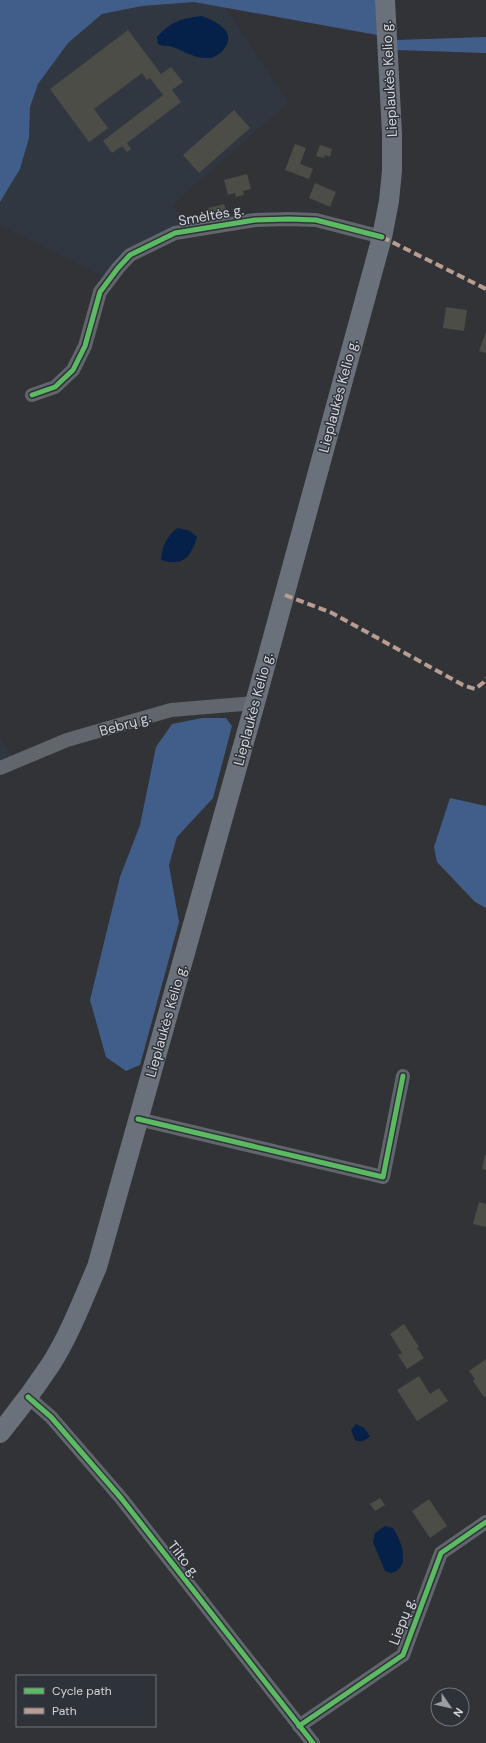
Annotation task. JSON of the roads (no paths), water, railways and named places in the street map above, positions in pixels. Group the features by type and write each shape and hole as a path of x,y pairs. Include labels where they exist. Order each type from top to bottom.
{"main road":[{"name":"Lieplaukės Kelio g.","path":"0,1433 28,1397 51,1363 68,1332 97,1267 255,703 382,237 389,202 392,170 392,127 385,0"}],"street":[{"name":"Smėltės g.","path":"32,395 55,388 73,370 85,346 100,292 118,268 130,255 175,233 255,220 289,219 316,220 382,237"},
{"name":"Bebrų g.","path":"0,768 67,740 171,710 255,703"},
{"path":"138,1119 383,1177 403,1076"},
{"name":"Tilto g.","path":"28,1397 51,1417 121,1498 313,1743"},
{"name":"Liepų g.","path":"299,1726 403,1654 441,1553 486,1522"}]}
